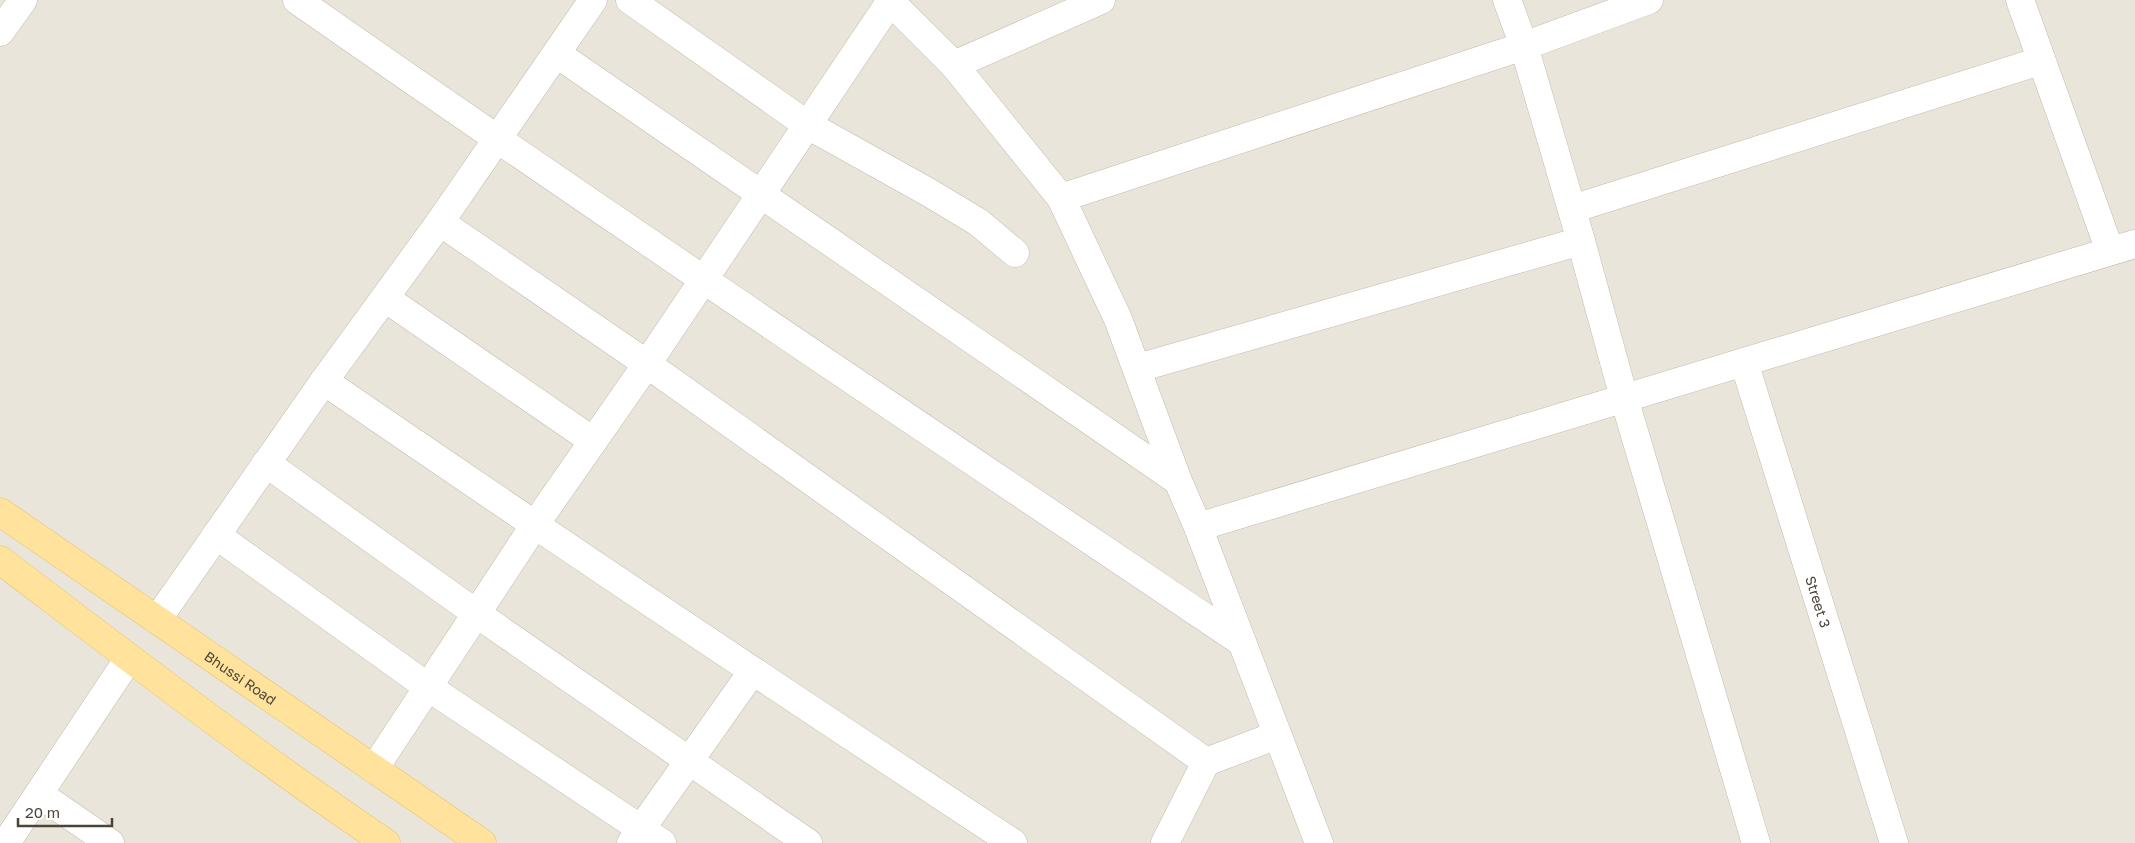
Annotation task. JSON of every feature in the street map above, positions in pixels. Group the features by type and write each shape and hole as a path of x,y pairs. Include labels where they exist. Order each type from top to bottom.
{"main road":[{"name":"Bhussi Road","path":"0,512 482,843"},
{"path":"0,560 129,658 386,843"}],"street":[{"path":"0,32 22,0"},
{"path":"298,0 497,140 702,280 1240,641"},
{"path":"157,620 324,381 440,222 593,0"},
{"path":"630,0 806,124 978,222 1015,253"},
{"path":"954,65 1101,0"},
{"path":"1507,0 1524,46 1572,209 1624,398 1756,843"},
{"path":"1061,198 1524,46 1649,0"},
{"path":"1198,527 2122,248 2040,61 2020,0"},
{"path":"374,769 534,526 647,364 889,1 954,65 1061,198 1118,319 1138,368 1178,481 1198,527 1240,641 1319,843"},
{"path":"557,54 1178,481"},
{"path":"1572,209 2040,61"},
{"path":"440,222 647,364 1206,762"},
{"path":"1138,368 1581,241"},
{"path":"385,298 593,441"},
{"name":"Street 3","path":"1744,362 1894,843"},
{"path":"324,381 534,526 1013,843"},
{"path":"266,463 476,614 808,843"},
{"path":"216,535 428,687 645,838 690,761 752,672"},
{"path":"6,843 129,658"},
{"path":"1165,843 1206,762 1277,735"},
{"path":"39,794 110,843"}],"shaded area":[{"path":"0,0 2135,0 2135,843 0,843"}]}
